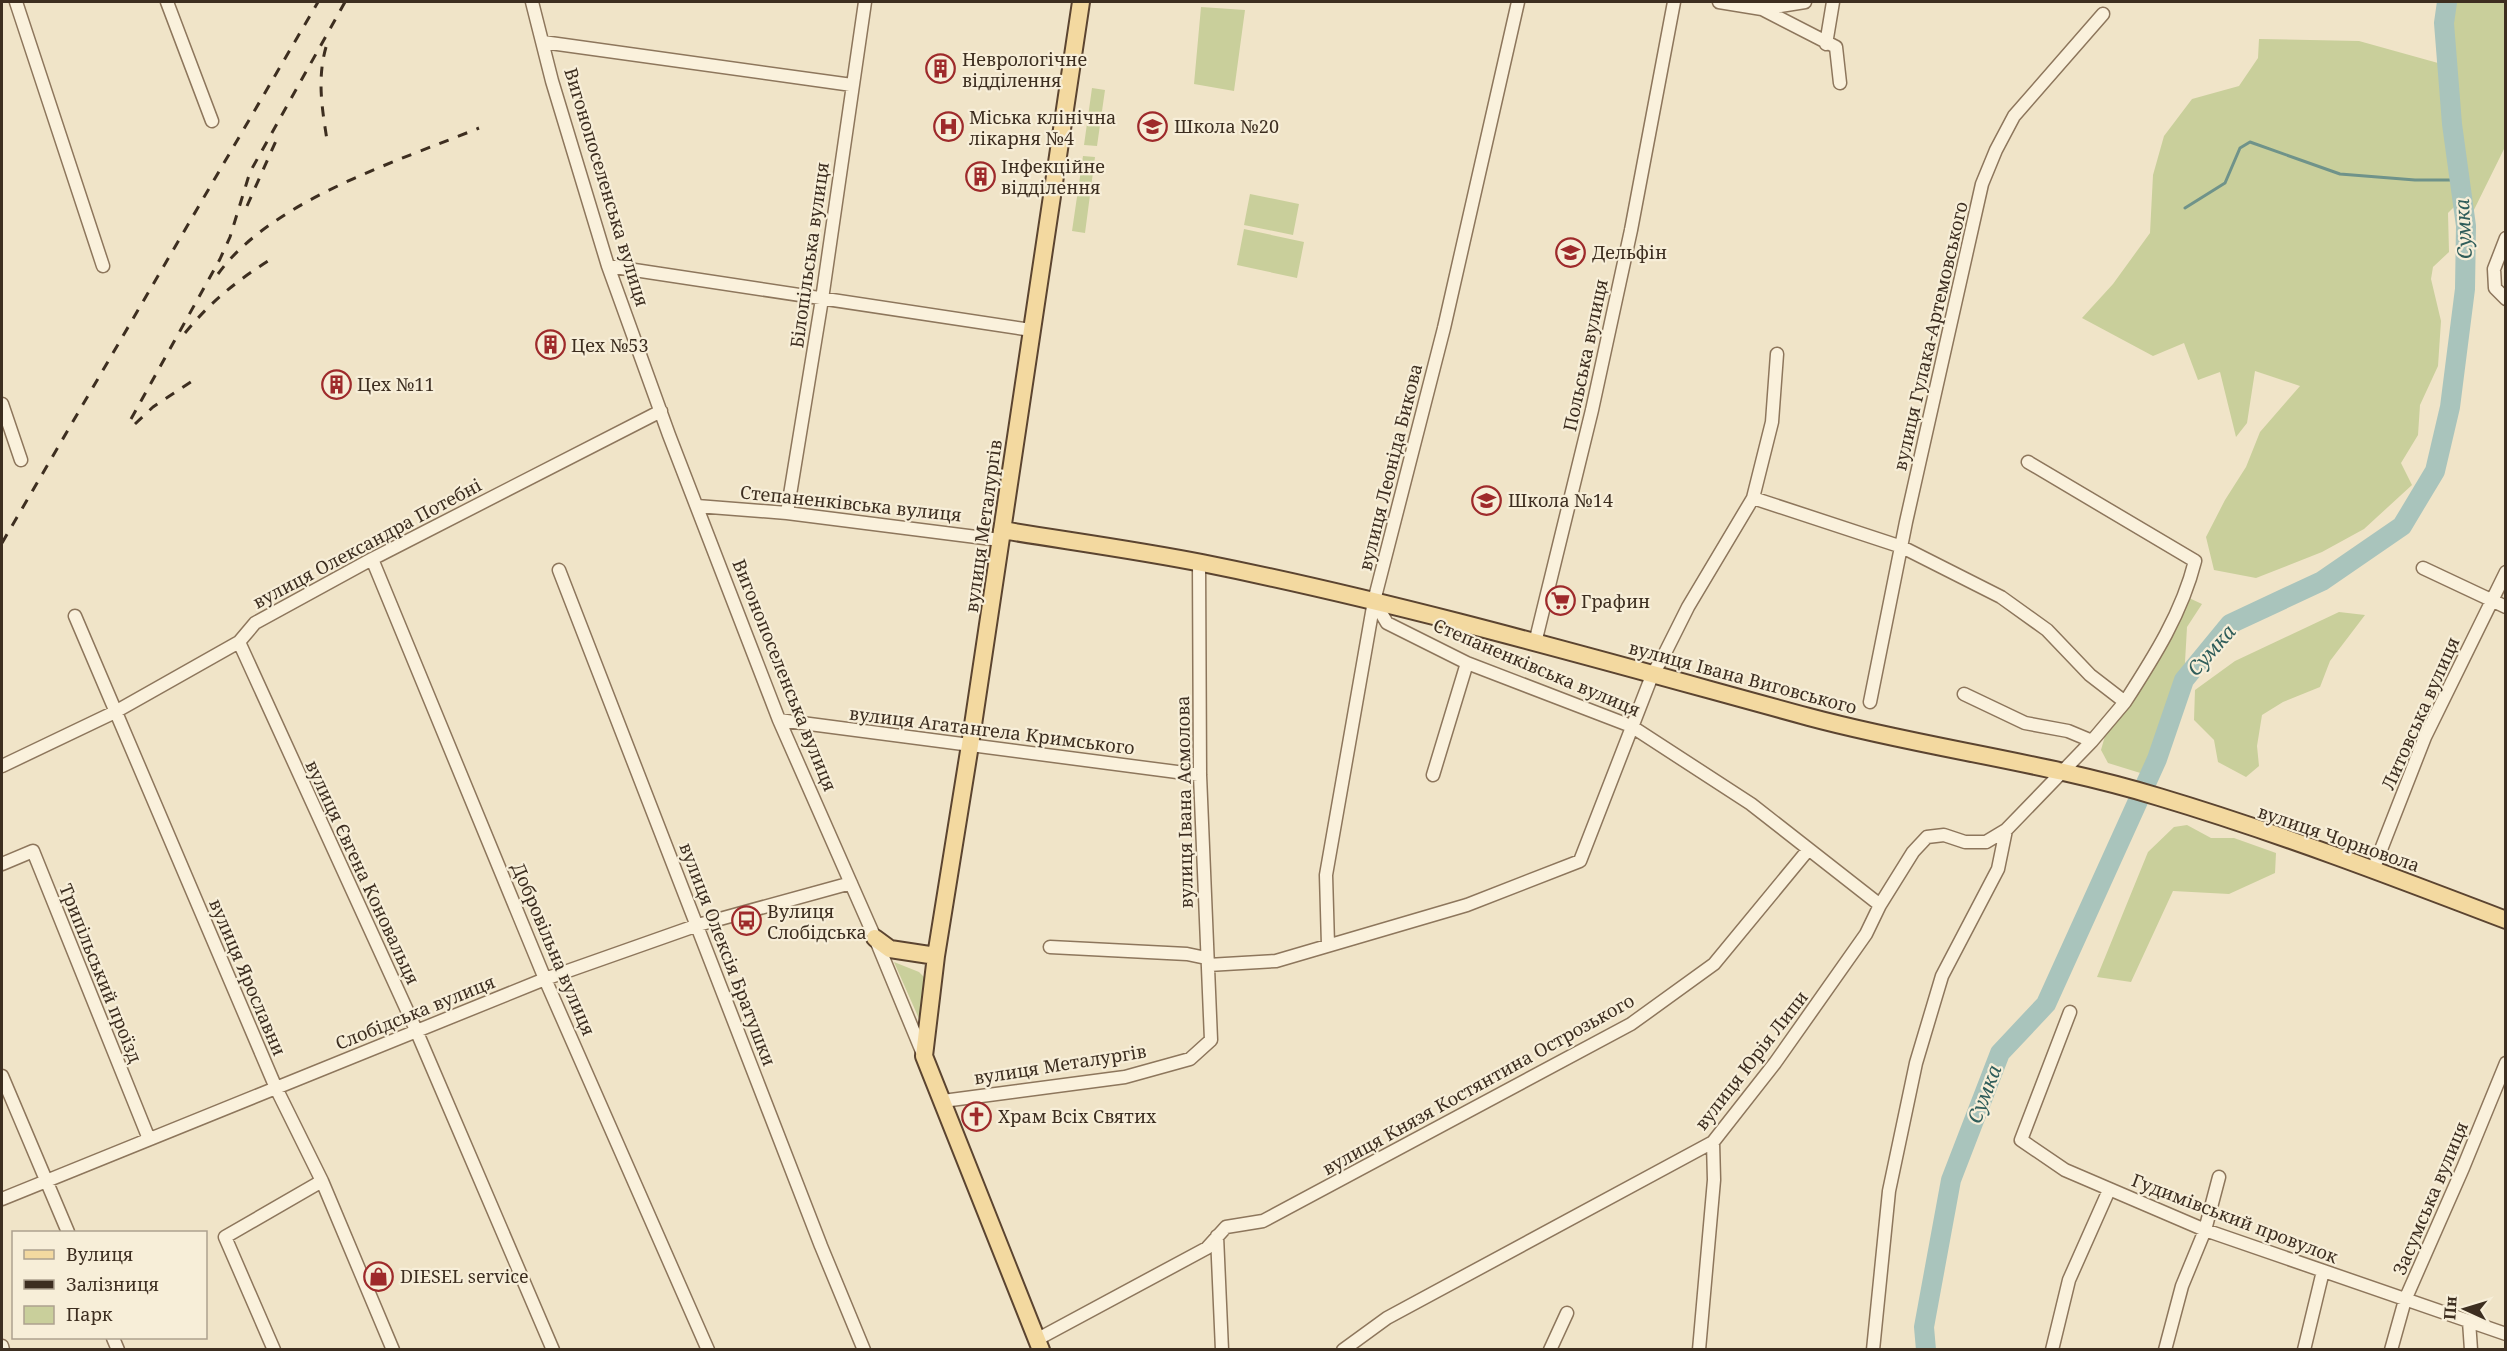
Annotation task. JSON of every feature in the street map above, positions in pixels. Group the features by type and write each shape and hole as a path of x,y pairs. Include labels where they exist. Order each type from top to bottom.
{"main road":[{"name":"вулиця Металургів","path":"924,1056 936,956 970,745 1081,2"},
{"name":"Степаненківська вулиця","path":"1001,535 1198,562 1374,601"},
{"name":"вулиця Івана Виговського","path":"1374,601 1653,673 1813,718 1921,744 2103,782"},
{"name":"вулиця Чорновола","path":"2103,782 2158,796 2373,870 2505,920"},
{"path":"875,938 890,949 936,956"},
{"name":"Вигонопоселенська вулиця","path":"924,1056 1039,1345"}],"street":[{"path":"16,2 103,266"},
{"path":"167,2 212,121"},
{"name":"Вигонопоселенська вулиця","path":"532,2 552,81 608,266 661,411 779,720 924,1056"},
{"name":"Білопільська вулиця","path":"787,513 822,299 865,2"},
{"name":"вулиця Леоніда Бикова","path":"1328,945 1326,875 1374,601 1444,328 1518,2"},
{"name":"Польська вулиця","path":"1535,643 1592,410 1631,230 1674,2"},
{"path":"1719,2 1762,9 1805,2"},
{"path":"1826,44 1833,2"},
{"path":"1762,9 1826,44 1836,47 1840,83"},
{"name":"вулиця Гулака-Артемовського","path":"1870,702 1982,184 1995,150 2014,116 2103,14"},
{"path":"543,42 852,85"},
{"path":"2505,238 2494,269 2495,288 2505,299"},
{"path":"608,266 1031,330"},
{"path":"1050,947 1187,954 1207,962 1276,961 1467,905 1580,861 1630,726 1653,673 1688,607 1753,498 1772,422 1778,354"},
{"path":"2,404 21,460"},
{"name":"вулиця Олександра Потебні","path":"2,766 115,712 239,642 255,623 372,559 661,411"},
{"path":"1873,1350 1889,1191 1916,1063 1942,976 1998,869 2006,830 2092,741 2125,702 2157,652 2187,591 2195,561 2028,462"},
{"path":"1753,498 1902,547 2001,597 2047,630 2090,675 2125,702"},
{"name":"Степаненківська вулиця","path":"697,506 1001,535"},
{"name":"Добровільна вулиця","path":"372,559 545,979 708,1350"},
{"name":"вулиця Івана Асмолова","path":"1198,562 1200,775 1211,1040"},
{"path":"2423,568 2505,607"},
{"name":"вулиця Олексія Братушки","path":"559,570 821,1246 864,1350"},
{"name":"Литовська вулиця","path":"2373,870 2425,737 2505,572"},
{"name":"Степаненківська вулиця","path":"1374,601 1387,623 1467,663 1630,726 1750,804 1880,905"},
{"name":"вулиця Ярославни","path":"75,616 276,1088 322,1181 393,1350"},
{"name":"вулиця Євгена Коновальця","path":"239,642 416,1030 554,1350"},
{"path":"1433,775 1467,663"},
{"path":"1965,694 2025,723 2068,731 2092,741"},
{"name":"вулиця Агатангела Кримського","path":"779,720 1200,775"},
{"name":"вулиця Юрія Липи","path":"1343,1350 1388,1318 1713,1142 1775,1063 1866,934 1880,905 1913,852 1927,837 1944,835 1965,842 1986,842 2006,830"},
{"name":"вулиця Князя Костянтина Острозького","path":"1039,1345 1207,1248 1226,1227 1263,1221 1630,1024 1714,964 1808,850"},
{"name":"Трипільський проїзд","path":"2,864 33,851 149,1139"},
{"name":"Слобідська вулиця","path":"2,1199 545,979 698,925 851,883"},
{"name":"Гудимівський провулок","path":"2070,1012 2021,1140 2065,1170 2205,1230 2505,1334"},
{"name":"вулиця Металургів","path":"942,1101 1125,1077 1190,1059 1211,1040"},
{"name":"Засумська вулиця","path":"2391,1350 2405,1300 2463,1168 2505,1063"},
{"path":"2,1076 67,1231"},
{"path":"1700,1350 1714,1180 1713,1142"},
{"path":"2165,1350 2182,1286 2205,1230 2219,1177"},
{"path":"274,1350 225,1237 322,1181"},
{"path":"2052,1350 2069,1280 2109,1190"},
{"path":"1217,1236 1222,1350"},
{"path":"2304,1350 2323,1271"},
{"path":"1550,1350 1567,1314"},
{"path":"2469,1321 2471,1350"}],"green space":[{"path":"2447,2 2505,2 2505,147 2466,226 2452,124 2444,23"},
{"path":"1201,7 1245,10 1234,91 1194,84"},
{"path":"2259,39 2359,41 2438,63 2456,205 2448,213 2449,252 2433,267 2431,279 2441,321 2438,366 2420,405 2418,435 2401,463 2412,485 2364,529 2322,552 2256,578 2214,570 2206,537 2225,500 2246,467 2260,432 2300,386 2255,371 2247,423 2236,437 2220,372 2198,380 2184,343 2153,356 2082,318 2113,284 2150,233 2153,175 2164,136 2192,99 2239,86 2258,58"},
{"path":"1092,88 1105,90 1097,146 1084,145"},
{"path":"1083,156 1095,157 1085,233 1072,231"},
{"path":"1250,194 1299,204 1293,235 1244,225"},
{"path":"1244,229 1304,242 1297,278 1237,265"},
{"path":"2189,598 2202,604 2187,627 2184,680 2150,776 2108,763 2101,750 2111,715"},
{"path":"2339,612 2365,615 2330,661 2320,687 2283,702 2262,715 2257,746 2259,766 2246,777 2218,762 2214,740 2194,720 2195,690 2235,661"},
{"path":"2187,825 2211,838 2234,838 2276,853 2275,873 2229,894 2173,891 2131,982 2097,977 2148,852 2174,827"},
{"path":"894,962 919,972 925,978 920,1021"}],"waterway":[{"name":"Сумка","path":"1926,1350 1924,1327 1951,1180 2000,1053 2046,1004 2157,759 2184,680 2230,624 2322,581 2402,526 2435,471 2450,407 2465,289 2466,226 2452,124 2444,23 2447,2"},
{"path":"2185,208 2225,183 2240,148 2250,142 2340,174 2415,180 2460,180"}],"railway":[{"path":"2,543 318,2"},
{"path":"131,419 220,259 230,237 250,172 345,2"},
{"path":"326,47 321,82 327,140"},
{"path":"218,274 241,248 302,204 374,170 479,128"},
{"path":"247,206 279,134"},
{"path":"185,333 227,290 276,256"},
{"path":"135,424 153,407 197,378"}],"place":[{"name":"Неврологічне відділення","path":"941,69"},
{"name":"Школа №20","path":"1153,126"},
{"name":"Міська клінічна лікарня №4","path":"948,127"},
{"name":"Інфекційне відділення","path":"980,176"},
{"name":"Дельфін","path":"1571,252"},
{"name":"Цех №53","path":"550,345"},
{"name":"Цех №11","path":"336,384"},
{"name":"Школа №14","path":"1487,500"},
{"name":"Графин","path":"1560,601"},
{"name":"Вулиця Слобідська","path":"746,921"},
{"name":"Храм Всіх Святих","path":"977,1116"},
{"name":"DIESEL service","path":"379,1276"}]}
